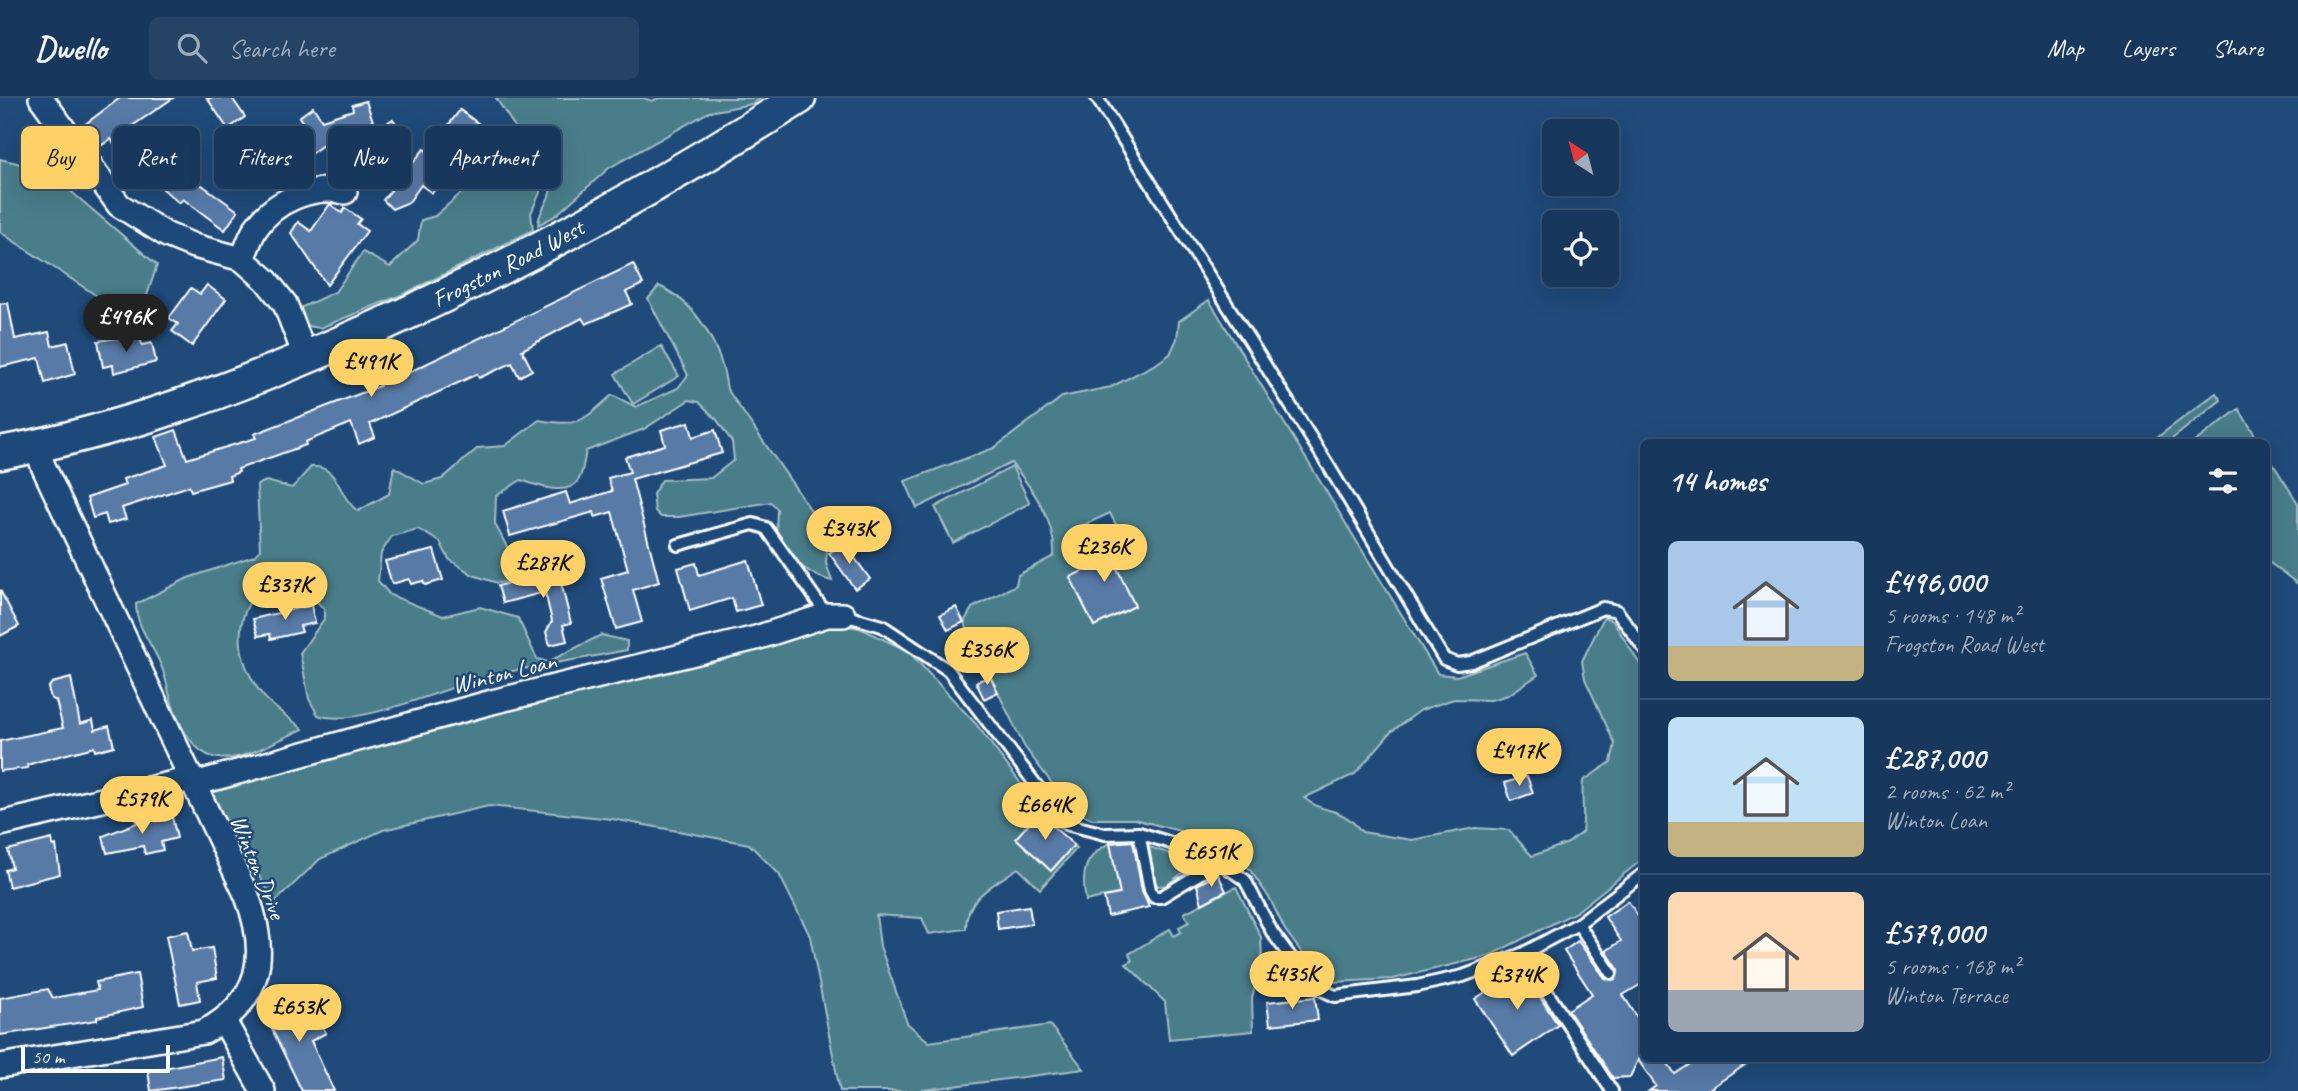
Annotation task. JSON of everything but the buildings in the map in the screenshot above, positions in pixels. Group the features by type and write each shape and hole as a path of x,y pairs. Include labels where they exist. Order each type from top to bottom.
{"main road":[{"name":"Frogston Road West","path":"0,453 122,426 306,358 426,306 680,173 799,98"}],"street":[{"path":"52,102 119,205 167,235 194,246 242,259 266,280 285,304 306,358"},
{"path":"242,259 257,228 280,204 305,194 332,189 345,192"},
{"name":"Winton Drive","path":"0,1066 204,1032 224,1021 242,1003 256,977 260,948 257,923 43,466 37,446"},
{"name":"Winton Loan","path":"0,824 192,781 492,702 756,638 835,615"},
{"path":"224,1021 236,1038 263,1091"}],"lane":[{"path":"1097,98 1328,465 1444,659 1457,664 1471,662 1603,608 1617,611 1640,643"},
{"path":"678,545 753,524 766,528 835,615 882,626 948,670 1066,824 1105,834 1139,833 1219,862 1245,880 1272,932 1311,985 1335,996 1417,986 1462,976 1522,954 1578,924 1640,876"},
{"path":"1139,833 1150,890 1154,897 1161,897 1219,862"},
{"path":"1578,924 1611,973"},
{"path":"1522,954 1612,1091"}],"green space":[{"path":"496,98 644,98 652,101 659,98 761,98 752,104 709,112 609,168 555,216 538,225 551,189 561,189 561,126 514,126"},
{"path":"0,159 21,164 21,189 68,189 157,265 138,323 0,232"},
{"path":"466,189 542,189 531,213 533,230 406,293 320,328 308,326 300,308 335,292 363,252 390,267 418,240 421,220 435,216"},
{"path":"659,286 685,304 706,329 720,358 727,389 828,535 826,563 832,581 808,571 787,552 778,537 777,509 771,502 679,517 661,517 655,511 653,494 662,480 711,478 734,460 732,442 717,420 699,402 689,400 644,429 586,451 582,473 574,485 568,488 552,489 521,480 496,496 495,524 507,547 515,550 541,542 549,547 548,564 526,580 497,583 473,575 449,559 440,542 418,529 392,536 381,553 378,581 390,595 443,616 480,607 518,618 537,659 548,662 601,635 627,641 627,650 494,675 380,711 335,718 318,715 309,699 300,653 324,619 324,609 312,597 260,589 245,613 241,627 242,654 253,681 265,698 303,729 245,755 213,757 199,749 186,734 174,709 159,660 139,621 136,604 188,578 254,556 260,550 257,485 266,481 292,488 311,467 320,468 333,476 358,511 389,494 394,467 424,484 442,479 478,448 505,446 539,420 571,422 586,417 612,395 636,407 678,388 688,375 648,299"},
{"path":"1209,300 1438,674 1457,676 1525,653 1538,675 1508,695 1491,700 1454,699 1421,710 1391,732 1355,774 1304,798 1312,804 1346,817 1362,832 1412,840 1475,828 1509,830 1532,856 1568,843 1582,832 1583,781 1611,762 1615,744 1585,679 1582,661 1604,617 1613,621 1640,664 1640,861 1576,912 1489,956 1393,979 1334,982 1311,965 1285,930 1270,899 1248,867 1222,848 1191,834 1134,819 1092,819 1071,809 1024,746 964,622 972,608 1016,585 1018,575 1054,556 1051,530 1042,506 1011,463 917,508 905,481 994,448 1062,397 1111,387 1156,364 1170,354 1177,339 1179,321","holes":["1110,513 1130,552 1113,560 1135,606 1094,626 1070,578 1090,567 1073,530"]},
{"path":"661,346 679,376 633,404 615,374"},
{"path":"2216,393 2221,400 2172,439 2155,439"},
{"path":"2239,409 2258,439 2198,439"},
{"path":"2270,459 2298,503 2298,584 2270,563"},
{"path":"1012,467 1030,503 953,543 935,507"},
{"path":"829,624 860,628 908,651 976,724 1037,805 1033,809 1038,813 1016,839 1028,849 1047,847 1038,859 1051,871 1074,845 1077,848 1040,889 1018,868 991,886 970,908 966,929 929,934 922,918 876,915 880,946 907,1023 929,1042 1050,1025 1084,1069 916,1091 840,1091 810,936 779,874 749,844 612,819 489,806 383,830 320,859 275,902 210,797 218,785"},
{"path":"1110,843 1120,893 1086,901 1086,867 1094,854"},
{"path":"1146,846 1184,858 1191,866 1167,885 1158,886 1153,879"},
{"path":"1236,887 1261,937 1262,961 1252,998 1253,1031 1169,1039 1165,1002 1126,964 1132,961 1129,954 1170,929 1174,936 1181,932 1179,927 1189,922 1184,913"}]}
